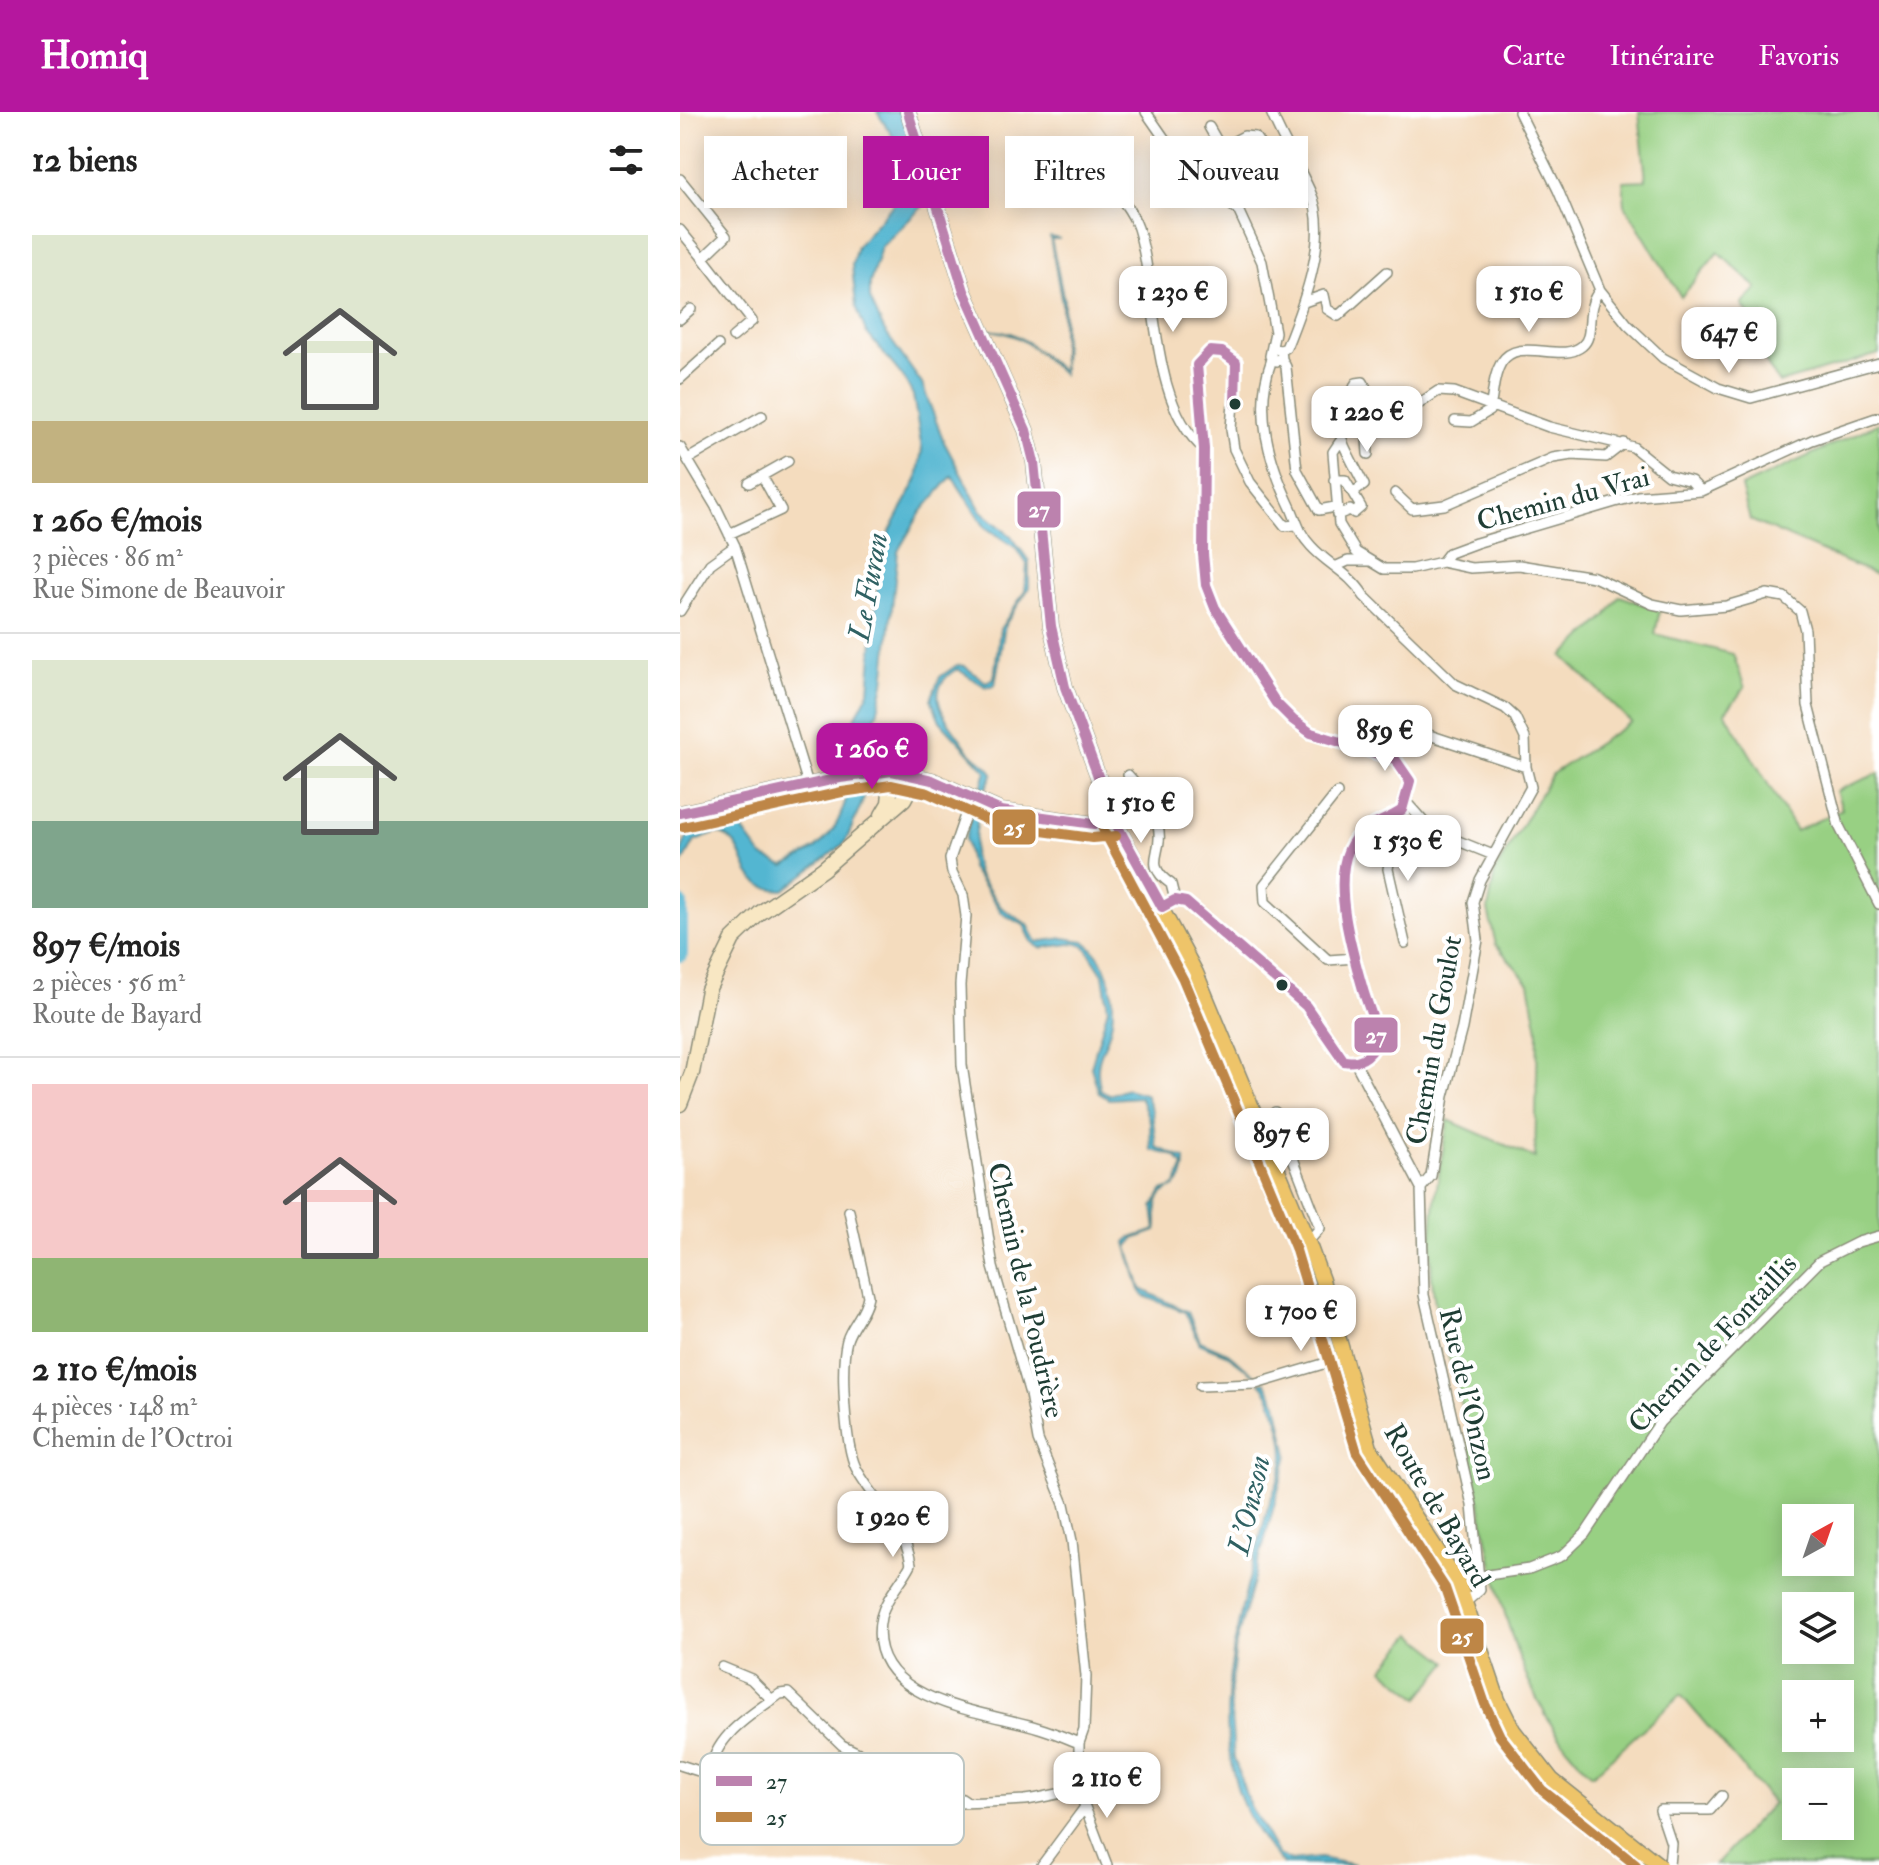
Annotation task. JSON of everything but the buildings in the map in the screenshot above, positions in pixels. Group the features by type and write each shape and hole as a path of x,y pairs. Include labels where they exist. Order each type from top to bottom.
{"main road":[{"name":"Route de Bayard","path":"908,112 971,309 1026,430 1034,462 1056,656 1115,822 1168,903 1308,1242 1370,1448 1445,1559 1466,1602 1498,1700 1523,1746 1552,1780 1659,1865"},
{"path":"680,804 892,771 917,775 1001,811 1098,824 1115,822"},
{"path":"880,819 889,803 892,771"},
{"path":"680,1104 692,1073 708,990 733,939 760,913 823,869 904,799 917,775"},
{"path":"680,813 808,784"}],"street":[{"path":"1146,112 1180,161 1239,212"},
{"path":"1128,775 1158,824 1154,864 1160,876 1171,884 1168,903 1186,902 1306,1006 1344,1061 1356,1064 1366,1060 1374,1048 1376,1035 1356,958 1341,868 1358,834 1373,823 1394,816 1407,803 1410,781 1395,759 1311,733 1276,703 1215,608 1206,585 1203,554 1204,449 1197,365 1210,351 1222,352 1236,362 1231,429 1240,465 1285,526 1296,525 1264,433 1267,372 1277,354 1286,348 1304,302 1314,263 1313,200 1271,112"},
{"path":"1519,112 1558,190 1600,290 1628,325 1657,353 1733,395 1751,398 1879,363"},
{"path":"1209,127 1214,136"},
{"path":"680,179 726,236 703,258"},
{"path":"1308,196 1313,200"},
{"path":"1124,208 1137,226 1166,380 1193,440 1204,449"},
{"path":"1238,208 1262,262 1277,354 1286,367 1297,470 1319,510 1350,510 1354,513 1361,507 1354,492 1345,480 1334,480"},
{"path":"680,230 752,321 733,337"},
{"path":"1304,302 1324,295 1327,309 1338,316 1387,272"},
{"path":"1455,421 1481,419 1491,404 1498,371 1506,357 1522,351 1572,352 1587,341 1590,305 1600,290"},
{"path":"680,319 691,309"},
{"path":"680,379 718,345"},
{"path":"1354,492 1364,485 1338,433 1345,403 1356,383 1363,382 1372,400 1405,413 1438,391 1454,392 1549,427 1624,443 1639,450 1668,475 1695,483 1701,491 1812,440 1879,417"},
{"path":"1348,453 1368,449 1366,421 1372,400"},
{"path":"688,459 762,416"},
{"path":"1341,440 1333,452 1336,511 1356,552 1395,570 1442,562 1471,568 1519,565 1594,577 1652,604 1681,610 1726,606 1767,594 1784,597 1800,611 1805,630 1808,705 1839,826 1879,904"},
{"path":"1395,493 1412,509 1444,505 1553,458 1572,455 1606,457 1624,443"},
{"path":"680,447 735,546 808,784"},
{"path":"749,483 788,461"},
{"path":"729,534 781,510 762,476"},
{"name":"Chemin du Vrai","path":"1442,562 1449,553 1476,543 1615,502 1638,496 1701,491"},
{"name":"Chemin du Goulot","path":"1296,525 1309,544 1355,581 1364,596 1455,684 1505,708 1515,717 1525,738 1526,767 1531,787 1493,855 1473,902 1478,940 1462,1028 1444,1096 1431,1176 1421,1188"},
{"path":"680,611 710,564 735,546"},
{"path":"1337,566 1348,561 1370,561"},
{"path":"1417,731 1526,767"},
{"path":"1337,793 1264,885 1262,894 1265,902 1328,960 1356,958"},
{"name":"Chemin de la Poudrière","path":"971,798 950,859 952,872 963,895 966,916 960,985 962,1065 993,1267 1030,1394 1038,1440 1064,1504 1072,1541 1086,1676 1084,1729 1079,1743 1079,1791"},
{"path":"1407,803 1431,830 1493,855"},
{"path":"1405,943 1388,869 1390,858 1431,830"},
{"path":"1356,1064 1421,1188"},
{"path":"1275,1112 1320,1228 1308,1242"},
{"name":"Rue de l'Onzon","path":"1421,1188 1424,1295 1472,1505 1481,1576"},
{"path":"849,1211 868,1296 866,1308 847,1341 844,1364 850,1448 863,1480 903,1537 911,1564 886,1604 880,1620 885,1656 910,1687 930,1699 1039,1728 1079,1743"},
{"name":"Chemin de Fontaillis","path":"1481,1576 1529,1569 1562,1556 1585,1534 1660,1422 1820,1261 1858,1242 1879,1236"},
{"path":"1200,1386 1256,1384 1343,1358"},
{"path":"1466,1602 1480,1590 1481,1576"},
{"path":"722,1667 751,1679 772,1700"},
{"path":"715,1753 727,1736 772,1700 788,1693 842,1745 858,1753"},
{"path":"680,1765 700,1772"},
{"path":"965,1801 1027,1800 1079,1791 1107,1865"},
{"path":"1669,1865 1671,1843 1660,1810 1710,1810 1722,1796"},
{"path":"1042,1865 1085,1807"}],"green space":[{"path":"1639,112 1879,112 1879,354 1779,383 1753,342 1761,330 1742,305 1757,288 1718,252 1681,297 1625,205 1623,181 1646,180"},
{"path":"1879,423 1879,573 1874,574 1750,520 1741,487"},
{"path":"1620,596 1660,610 1655,634 1733,654 1745,688 1725,712 1796,831 1842,809 1836,791 1879,773 1879,1865 1715,1865 1773,1803 1681,1695 1592,1775 1561,1740 1537,1698 1501,1601 1461,1402 1438,1317 1431,1247 1434,1204 1448,1120 1535,1158 1538,1030 1529,983 1496,945 1488,910 1495,871 1552,774 1631,722 1563,656 1606,616"},
{"path":"1412,1634 1448,1662 1419,1698 1383,1669"}],"water":[{"path":"877,112 903,112 911,136 892,136"},
{"path":"890,208 921,208 881,247 870,283 870,299 884,330 922,384 944,442 981,511 1011,536 1029,561 1029,588 1005,625 995,685 986,687 957,669 947,677 938,693 942,710 952,728 971,753 993,773 982,796 979,795 986,771 940,721 931,699 940,677 957,665 964,666 986,682 994,678 1000,629 1025,591 1027,564 1016,548 985,527 952,476 921,512 898,551 884,683 877,714 862,736 864,767 850,768 849,729 869,692 877,588 886,539 917,480 922,449 913,395 904,378 866,332 856,306 852,265 857,246"},
{"path":"1050,237 1060,239 1051,239 1064,301 1063,375 1033,348 1062,371 1062,303"},
{"path":"988,330 1011,333 1027,342 1033,348 1011,335"},
{"path":"864,785 867,791 845,843 784,890 767,888 757,882 736,846 729,838 717,833 695,841 680,868 688,836 701,823 721,816 733,817 762,856 784,866 810,852 828,836 841,815 849,786"},
{"path":"974,806 979,808 973,855 977,873 1001,907 1028,925 1037,942 1064,938 1084,941 1104,966 1111,987 1113,1009 1110,1030 1099,1060 1101,1091 1109,1095 1127,1089 1145,1094 1152,1111 1156,1147 1185,1159 1184,1170 1182,1177 1176,1185 1184,1166 1175,1156 1151,1150 1150,1121 1140,1097 1109,1099 1099,1093 1091,1067 1108,1008 1103,974 1085,946 1077,943 1040,948 1032,942 1024,925 1003,914 971,868 965,839"},
{"path":"1170,1189 1159,1199 1156,1231 1134,1239 1128,1247 1141,1289 1188,1312 1200,1341 1228,1353 1261,1380 1226,1354 1200,1344 1185,1312 1144,1296 1140,1290 1126,1243 1131,1238 1156,1230 1153,1207 1162,1191"},
{"path":"1265,1382 1277,1403 1288,1455 1236,1643 1230,1697 1234,1758 1249,1804 1278,1855 1291,1861 1320,1858 1355,1865 1283,1864 1254,1826 1236,1785 1228,1741 1228,1696 1234,1649 1243,1603 1284,1455 1274,1409 1260,1383"}],"waterway":[{"name":"Le Furan","path":"680,904 680,954"}],"transit line":[{"name":"27","path":"908,112 964,291 1026,430 1034,462 1051,626 1065,687 1115,822 1162,907"},
{"name":"27","path":"1162,907 1175,900 1186,902 1306,1006 1344,1061 1356,1061 1371,1052 1376,1041 1375,1029 1346,921 1344,864 1349,849 1360,834 1402,810 1410,781 1395,759 1311,733 1293,720 1276,703 1215,608 1206,585 1203,554 1204,449 1197,365 1210,351 1222,352 1236,362 1235,404"},
{"name":"27","path":"680,813 840,778 892,771 932,780 1001,811 1094,824 1115,822"},
{"name":"25","path":"683,827 842,792 891,785 928,793 998,825 1092,838 1116,836"},
{"name":"25","path":"1103,829 1183,979 1295,1247 1357,1453 1445,1588 1485,1704 1500,1736 1542,1790 1636,1865"}],"water label":[{"name":"L'Onzon","path":"1249,1505"}]}
